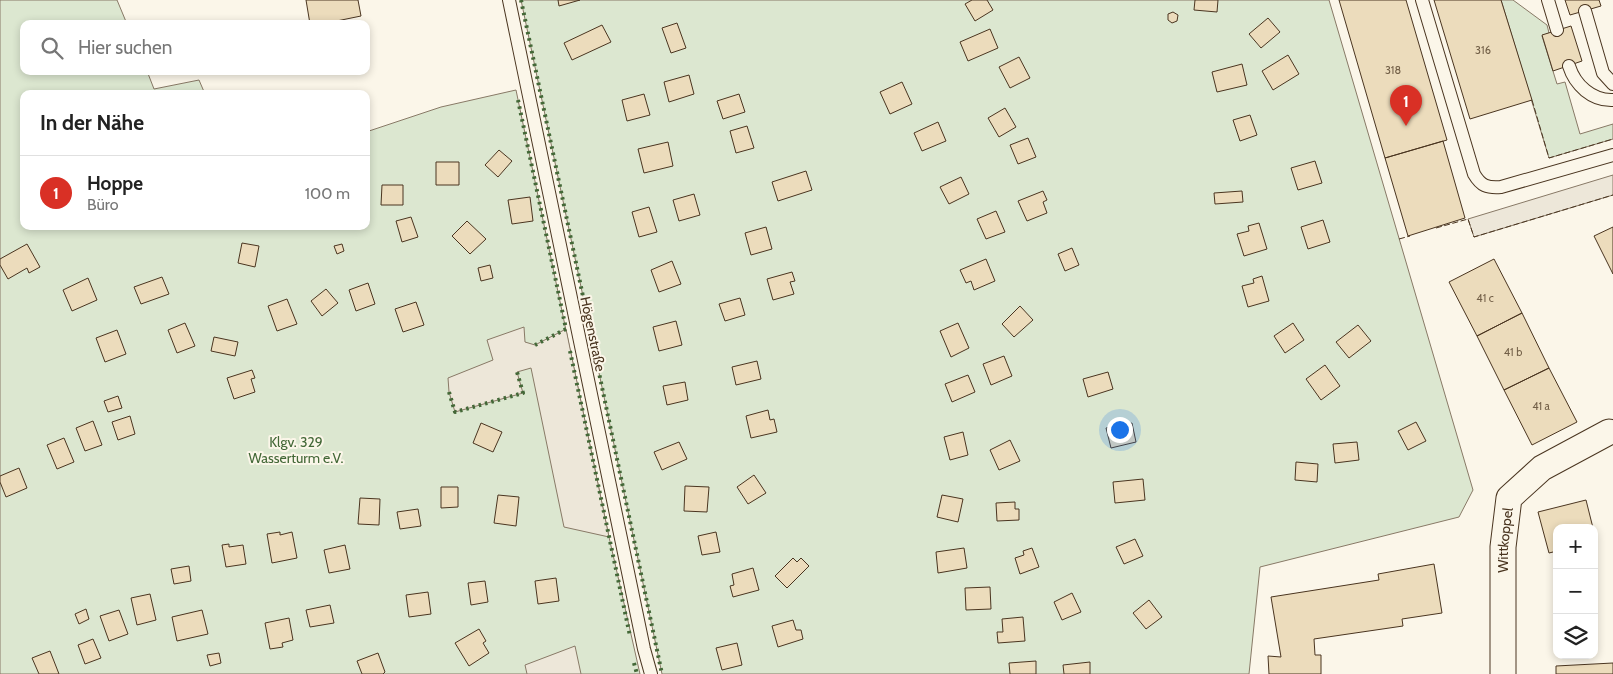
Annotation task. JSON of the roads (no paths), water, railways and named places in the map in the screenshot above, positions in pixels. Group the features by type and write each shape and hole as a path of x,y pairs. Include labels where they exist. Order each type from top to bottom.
{"street":[{"name":"Wittkoppel","path":"1503,674 1503,547 1509,498 1542,468 1609,432"}],"lane":[{"name":"Högenstraße","path":"509,0 642,640 651,674"},
{"path":"1422,0 1474,174 1480,184 1488,188 1501,187 1613,155"},
{"path":"1548,0 1557,30"},
{"path":"1585,11 1603,73 1613,84"},
{"path":"1569,66 1571,74 1578,84 1589,94 1605,100 1613,100"}],"place":[{"name":"Hoppe","path":"1406,126"}],"park label":[{"name":"Klgv. 329 Wasserturm e.V.","path":"296,450"}]}
